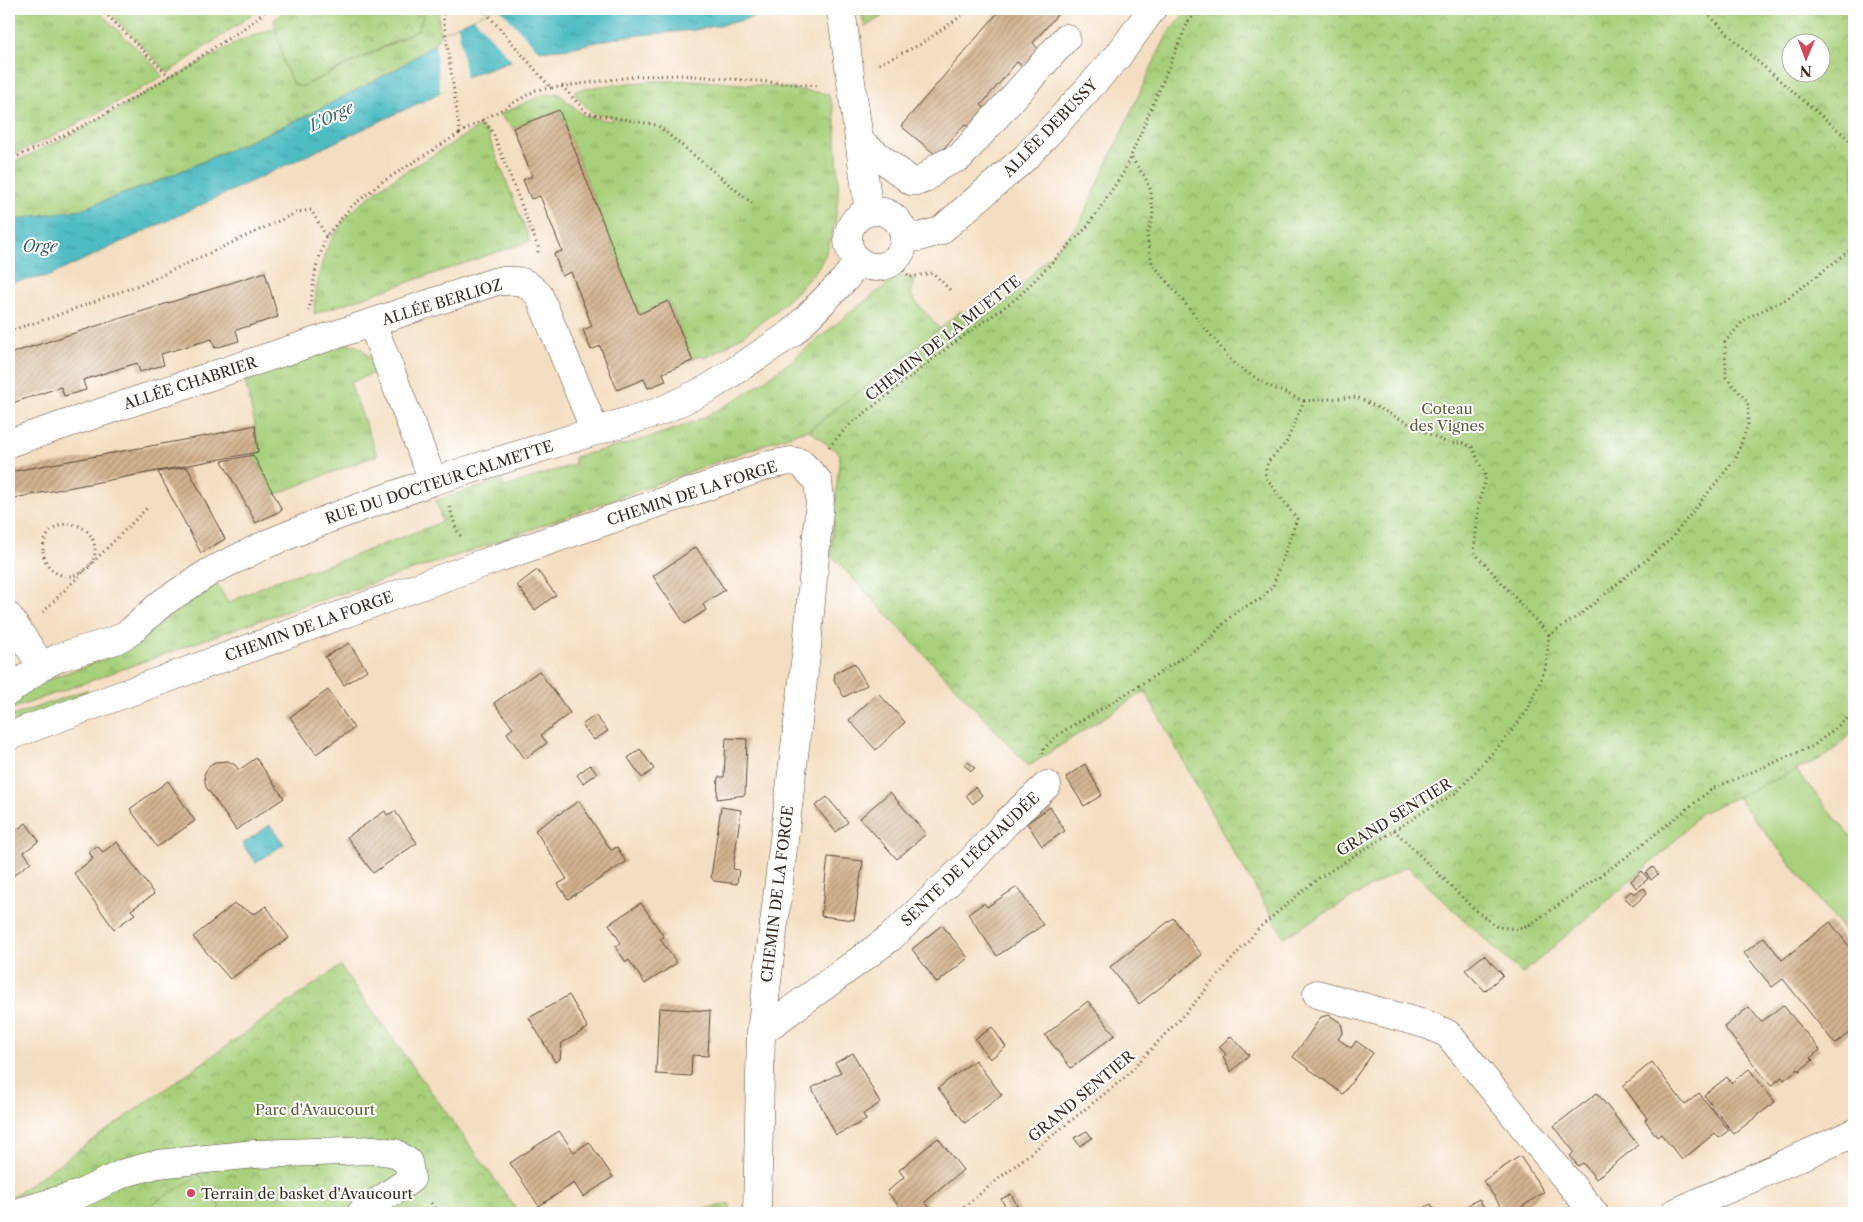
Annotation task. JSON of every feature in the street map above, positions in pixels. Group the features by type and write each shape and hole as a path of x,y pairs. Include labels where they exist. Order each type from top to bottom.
{"street":[{"name":"ALLÉE DEBUSSY","path":"904,235 919,237 940,232 1026,157 1118,56 1152,9"},
{"path":"842,15 869,212"},
{"path":"859,141 911,181 916,182 926,179 938,167 960,157 1066,38"},
{"path":"879,211 888,213 896,218 902,226 904,235 904,245 901,254 886,266 877,268 858,262 852,255 849,247 848,238 854,221 861,215 869,212 879,211"},
{"name":"RUE DU DOCTEUR CALMETTE","path":"9,691 42,666 60,657 116,640 130,632 170,597 211,571 250,552 328,519 433,481 661,410 710,388 792,333 845,279 858,262"},
{"name":"ALLÉE BERLIOZ","path":"372,323 497,281 526,283"},
{"path":"526,283 539,295 595,431"},
{"path":"372,323 433,481"},
{"name":"ALLÉE CHABRIER","path":"9,443 372,323"},
{"name":"CHEMIN DE LA FORGE","path":"9,736 469,569 769,466 792,461 801,463 818,481 820,500 807,647 761,1032 757,1213"},
{"path":"14,624 42,666"},
{"name":"SENTE DE L'ÉCHAUDÉE","path":"761,1032 890,938 1047,785"},
{"path":"1317,994 1428,1025 1448,1034 1594,1213"},
{"path":"1674,1213 1854,1133"},
{"path":"16,1213 80,1194 124,1173 158,1164 255,1154 374,1150 395,1153 408,1162 411,1179 362,1213"}],"path":[{"path":"101,9 170,77"},
{"path":"9,160 100,116 170,77 267,9"},
{"path":"444,9 443,16 460,133"},
{"path":"483,9 552,88"},
{"path":"309,344 308,312 326,236 351,207 382,182 460,133 536,90 639,76 680,74 827,87 850,79 920,44 971,9"},
{"name":"CHEMIN DE LA MUETTE","path":"809,470 846,428 948,347 1016,299 1087,227 1124,172 1188,22 1198,9"},
{"path":"1703,9 1754,58 1854,144"},
{"path":"562,86 587,113 657,125 753,204"},
{"path":"483,120 493,133 538,247 537,270 526,283"},
{"path":"1130,156 1145,177 1151,190 1153,216 1146,235 1152,263 1235,365 1269,386 1304,402 1357,397 1376,405 1446,443 1463,443 1472,447 1486,477 1479,503 1474,552 1548,635 1581,614 1670,540 1736,458 1748,424 1748,403 1726,377 1725,342 1745,319 1788,298 1854,247"},
{"path":"9,331 147,282 298,212 311,210 326,236"},
{"path":"903,270 910,277 933,273 950,290"},
{"name":"SENTE DE L'ÉCHAUDÉE","path":"1047,785 1042,751 1052,738 1108,706 1210,640 1219,628 1237,611 1261,599 1273,585 1296,519 1266,478 1265,472 1268,462 1286,444 1304,402"},
{"path":"449,503 456,529 466,543"},
{"path":"14,624 46,609 89,567 95,555 95,546 92,538 79,526 70,524 54,529 47,536 44,544 43,553 45,561 50,569 57,574 74,576 83,573 89,567 147,508"},
{"name":"GRAND SENTIER","path":"956,1213 1124,1078 1189,1009 1260,927 1316,880 1394,830 1456,794 1527,711 1546,667 1548,635"},
{"path":"1394,830 1473,908 1498,927 1518,929 1533,923 1625,858 1712,790 1813,746 1854,713"}],"green space":[{"path":"9,9 96,9 157,68 162,77 68,129 9,156"},
{"path":"106,9 258,9 168,73"},
{"path":"285,9 426,9 418,30 301,87 293,84 284,64 274,20"},
{"path":"418,9 438,9 440,34 435,44 395,70 304,117 154,183 82,209 24,218 9,223 9,165 69,136 237,42 276,27 284,64 293,84 301,87 402,39"},
{"path":"860,9 894,9 865,27"},
{"name":"Coteau des Vignes","path":"1188,9 1854,9 1854,731 1828,755 1796,770 1854,841 1854,943 1737,797 1701,813 1665,851 1522,974 1407,866 1284,937 1222,832 1145,691 1029,766 830,554 840,454 809,430 940,329 960,311 974,322 1011,297 1080,223 1168,33"},
{"path":"694,80 787,88 828,94 835,117 838,182 833,232 823,260 811,277 789,299 744,335 706,358 700,356 692,359 668,301 639,314 559,110 513,128 499,115 542,95 558,93 583,115 611,121 612,116 593,114 576,96 575,91 600,86 652,81"},
{"path":"479,127 486,130 530,241 314,314 317,283 322,261 330,241 344,221 378,190"},
{"path":"900,276 914,278 911,296 940,329 809,430 480,548 248,624 9,710 9,704 32,685 122,653 133,647 182,604 216,582 228,603 272,582 345,559 442,522 436,500 502,480 504,487 575,464 574,457 646,439 698,420 739,398 763,381 876,292"},
{"path":"348,344 359,347 366,353 376,372 350,383 377,455 274,495 253,455 258,452 255,425 244,376"},
{"path":"86,690 89,691 64,704 10,724 9,717"},
{"path":"1796,770 1854,841 1854,943 1737,797"},
{"name":"Parc d'Avaucourt","path":"340,966 519,1213 9,1213 9,1199"},
{"name":"Terrain de basket d'Avaucourt","path":"200,1175 223,1212 137,1213"},
{"path":"730,1204 730,1213 696,1213 709,1208"}],"water":[{"name":"Orge","path":"493,9 777,9 740,21 695,30 620,37 570,48 538,51 462,78 434,96 49,276 9,283 9,223 24,218 82,209 154,183 304,117 395,70 435,44 440,34"},
{"path":"270,825 284,844 256,863 242,844"}],"pier":[{"path":"493,9 500,9 541,53 513,62 474,18"},
{"path":"458,26 466,79 440,92 435,44 440,34"}],"building":[{"path":"1001,9 1062,9 1033,43 1040,51 1025,69 1017,62 981,105 989,112 973,130 965,124 937,156 901,126"},
{"path":"559,110 639,314 668,301 692,359 692,361 663,373 666,381 648,388 644,379 617,390 600,346 591,350 583,330 592,326 571,272 562,276 554,254 562,251 540,196 531,199 523,180 532,176 513,128"},
{"path":"265,272 278,317 236,330 239,341 215,348 212,339 161,354 164,365 140,372 137,363 83,380 86,390 64,396 61,387 9,404 9,354"},
{"path":"255,425 258,452 9,499 9,472 216,434"},
{"path":"253,455 282,510 256,523 222,461"},
{"path":"187,467 225,539 201,553 158,472"},
{"path":"696,547 725,590 703,604 706,610 685,624 653,576"},
{"path":"537,570 556,595 535,610 517,585"},
{"path":"349,643 367,670 344,685 325,657"},
{"path":"854,663 867,685 844,697 834,680 835,673"},
{"path":"539,671 570,713 541,735 547,743 525,759 507,733 513,728 494,703"},
{"path":"328,690 354,728 316,754 290,717"},
{"path":"878,693 905,722 876,750 849,720"},
{"path":"595,715 608,731 594,740 582,725"},
{"path":"726,738 747,739 745,795 717,799 718,777 724,777"},
{"path":"640,749 654,769 642,778 628,758"},
{"path":"256,758 284,798 236,830 206,787 204,774 210,765 215,762 228,761 239,770"},
{"path":"968,762 975,768 971,771 964,765"},
{"path":"1085,764 1102,795 1084,806 1066,777"},
{"path":"590,765 597,773 583,783 577,775"},
{"path":"168,781 195,821 157,847 130,809"},
{"path":"975,787 982,795 973,804 966,795"},
{"path":"890,792 926,834 897,859 860,818"},
{"path":"827,797 848,822 836,832 815,806"},
{"path":"579,801 611,850 617,847 626,862 568,899 558,884 567,879 535,830"},
{"path":"721,807 741,810 733,869 739,870 737,884 714,881 711,877"},
{"path":"1050,807 1065,831 1042,846 1027,823"},
{"path":"385,811 387,815 395,811 417,843 373,873 347,837"},
{"path":"26,823 39,841 24,852 31,862 9,879 9,835"},
{"path":"117,842 154,894 131,910 135,914 114,929 74,873 93,859 89,852 97,846 103,852"},
{"path":"828,857 863,861 854,920 821,916"},
{"path":"1653,867 1658,874 1651,880 1646,873"},
{"path":"1642,871 1648,879 1636,888 1631,881"},
{"path":"1017,887 1043,925 997,956 968,914 984,903 987,907"},
{"path":"1644,888 1647,893 1633,906 1624,897 1631,891 1634,894"},
{"path":"641,903 664,937 660,939 677,963 645,984 629,960 626,962 615,947 621,943 609,924"},
{"path":"234,904 255,914 266,906 289,938 230,979 193,937"},
{"path":"1173,918 1202,955 1139,1004 1110,967"},
{"path":"1830,922 1852,950 1849,952 1854,959 1854,1029 1835,1044 1783,979 1772,987 1744,953 1764,937 1782,960"},
{"path":"942,925 968,958 937,983 912,949"},
{"path":"1484,955 1503,975 1485,991 1465,970"},
{"path":"569,995 588,1028 562,1043 560,1059 555,1062 529,1018"},
{"path":"1088,1001 1115,1035 1071,1068 1045,1035"},
{"path":"1783,1005 1820,1050 1810,1058 1813,1060 1799,1071 1798,1069 1784,1080 1782,1077 1771,1086 1724,1027 1749,1007 1761,1022"},
{"path":"659,1008 710,1011 708,1056 692,1055 691,1076 656,1074"},
{"path":"1329,1015 1341,1023 1343,1032 1338,1039 1351,1048 1356,1041 1373,1053 1343,1094 1293,1057 1321,1017"},
{"path":"992,1027 1006,1047 990,1059 975,1039"},
{"path":"1231,1036 1249,1055 1231,1072 1223,1057 1226,1054 1219,1047"},
{"path":"853,1053 880,1103 863,1114 866,1120 836,1135 812,1088 841,1072 835,1063"},
{"path":"975,1060 1002,1095 965,1123 938,1088"},
{"path":"1652,1062 1685,1105 1699,1093 1729,1130 1719,1138 1715,1133 1682,1160 1661,1134 1657,1137 1645,1120 1647,1118 1623,1086"},
{"path":"1749,1069 1775,1102 1734,1134 1704,1095 1727,1077 1731,1083"},
{"path":"1597,1093 1638,1145 1596,1179 1583,1163 1578,1166 1570,1156 1574,1152 1554,1126"},
{"path":"559,1131 574,1152 589,1142 613,1177 583,1197 574,1183 539,1206 510,1163"},
{"path":"1087,1131 1092,1138 1080,1146 1074,1138"},
{"path":"938,1138 963,1170 925,1202 934,1213 905,1213 887,1192 904,1177 899,1170"},
{"path":"1520,1156 1544,1192 1513,1213 1506,1213 1483,1181"},
{"path":"1011,1194 1020,1211 1017,1213 1009,1213 1001,1199"},
{"path":"1479,1199 1487,1213 1454,1213"},
{"path":"1431,1204 1436,1213 1416,1213"}],"place":[{"name":"Terrain de basket d'Avaucourt","path":"191,1193"}],"water label":[{"name":"L'Orge","path":"331,116"}]}
